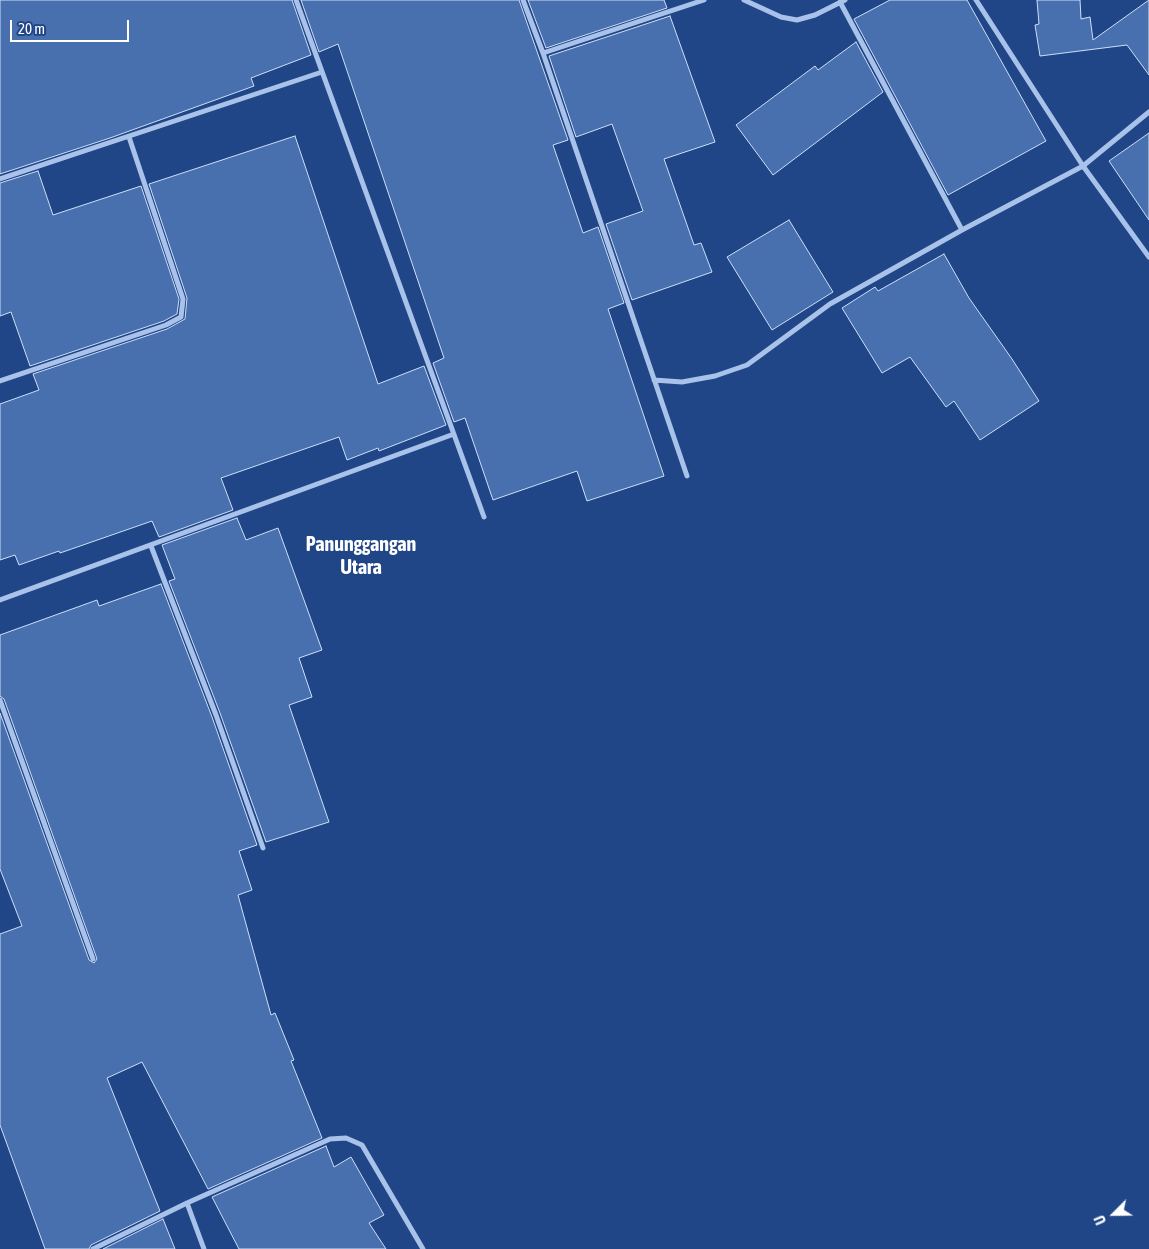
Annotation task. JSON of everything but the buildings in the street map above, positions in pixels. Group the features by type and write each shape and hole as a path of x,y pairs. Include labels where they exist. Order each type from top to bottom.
{"street":[{"path":"296,0 484,517"},
{"path":"523,0 543,53 686,476"},
{"path":"543,53 704,0"},
{"path":"744,0 781,17 798,20 815,15 842,1 962,230"},
{"path":"976,0 1083,166 1149,257"},
{"path":"0,179 322,72"},
{"path":"654,380 682,382 715,376 747,365 830,304 962,230 1083,166 1149,112"},
{"path":"0,381 166,325 181,317 183,299 129,137"},
{"path":"0,600 454,434"},
{"path":"151,546 216,715 263,848"},
{"path":"0,700 93,959"},
{"path":"93,1249 187,1203 330,1139 346,1138 362,1145 423,1249"},
{"path":"187,1203 204,1249"}],"district":[{"name":"Panunggangan Utara","path":"361,556"}]}
